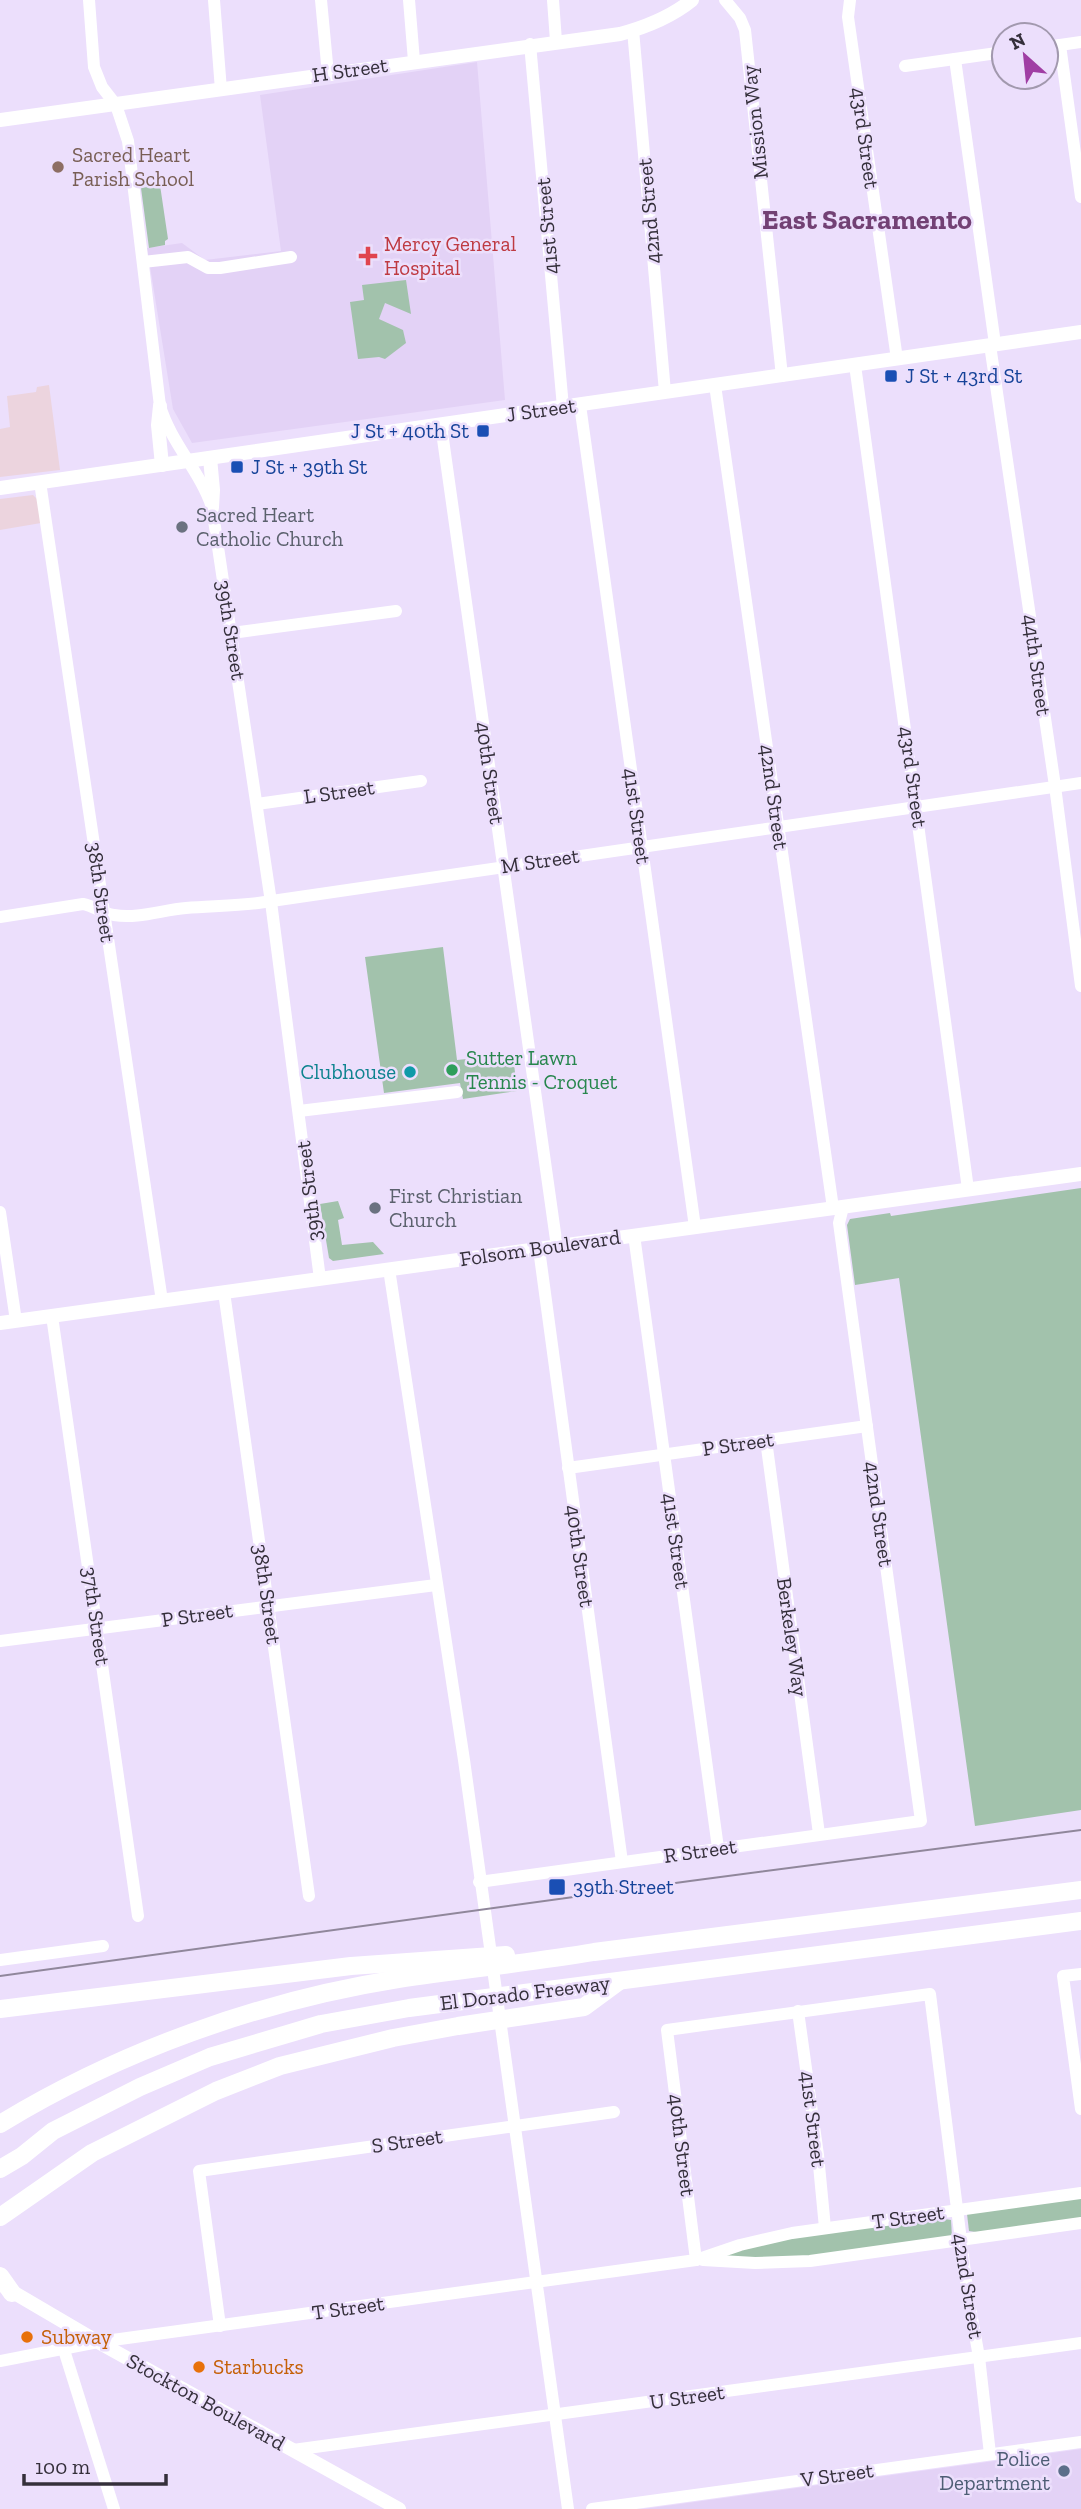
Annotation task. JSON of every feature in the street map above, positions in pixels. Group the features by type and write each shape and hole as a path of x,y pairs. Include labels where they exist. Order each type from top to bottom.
{"highway":[{"name":"El Dorado Freeway","path":"0,2124 31,2105 118,2062 209,2027 303,1999 470,1964 594,1952 1081,1889"},
{"name":"El Dorado Freeway","path":"0,2169 22,2156 53,2131 140,2087 210,2057 321,2024 409,2008 1081,1921"},
{"path":"0,2009 352,1966 470,1964"},
{"path":"0,2217 92,2153 153,2120 280,2066 393,2038 475,2022 584,2007 619,1981"},
{"path":"0,2276 4,2288"}],"main road":[{"name":"H Street","path":"0,120 633,30 666,17 692,0"},
{"name":"J Street","path":"0,488 1081,332"},
{"path":"160,406 158,425 162,465"},
{"path":"209,458 212,507"},
{"name":"Folsom Boulevard","path":"0,1323 1081,1174"},
{"name":"Stockton Boulevard","path":"4,2288 399,2509"}],"street":[{"name":"39th Street","path":"89,0 94,67 102,87 116,105 128,141 160,406 166,424 206,491 212,507 271,902 320,1279"},
{"path":"214,0 221,90"},
{"path":"321,0 328,74"},
{"path":"409,0 414,61"},
{"path":"553,0 556,41"},
{"name":"Mission Way","path":"725,0 740,18 745,30 782,376"},
{"name":"43rd Street","path":"850,0 848,17 897,359"},
{"name":"42nd Street","path":"633,30 665,392"},
{"path":"1081,42 1060,45 1081,197"},
{"name":"41st Street","path":"530,44 563,407"},
{"path":"905,66 990,54"},
{"name":"44th Street","path":"955,59 1081,986"},
{"path":"144,262 188,257 208,268 220,268 291,257"},
{"name":"43rd Street","path":"855,365 968,1189"},
{"name":"42nd Street","path":"715,385 838,1208 921,1821"},
{"name":"41st Street","path":"580,405 695,1227"},
{"name":"40th Street","path":"441,425 557,1247"},
{"name":"38th Street","path":"40,482 162,1301"},
{"path":"232,633 396,611"},
{"name":"L Street","path":"257,804 421,781"},
{"name":"M Street","path":"0,917 83,904 126,916 184,908 271,902 1081,783"},
{"path":"299,1111 457,1092"},
{"path":"0,1212 16,1321"},
{"name":"41st Street","path":"634,1235 718,1848"},
{"name":"40th Street","path":"538,1249 622,1862"},
{"path":"389,1269 464,1760 568,2509"},
{"name":"38th Street","path":"224,1292 309,1896"},
{"name":"37th Street","path":"52,1316 138,1916"},
{"name":"P Street","path":"568,1468 867,1426"},
{"name":"Berkeley Way","path":"766,1440 819,1835"},
{"name":"P Street","path":"0,1641 436,1585"},
{"name":"R Street","path":"479,1882 921,1821"},
{"path":"0,1960 103,1946"},
{"path":"1081,1974 1063,1976 1081,2109"},
{"name":"42nd Street","path":"798,2011 930,1994 990,2454"},
{"name":"41st Street","path":"798,2011 825,2228"},
{"name":"40th Street","path":"696,2260 667,2030 798,2011"},
{"name":"S Street","path":"220,2326 199,2171 614,2112"},
{"name":"T Street","path":"696,2260 740,2245 825,2228 1081,2193"},
{"name":"T Street","path":"0,2361 98,2342 696,2260 783,2263 1081,2223"},
{"name":"U Street","path":"293,2450 1081,2343"},
{"path":"64,2350 114,2509"},
{"name":"V Street","path":"592,2509 1081,2442"}],"shaded area":[{"name":"Mercy General Hospital","path":"477,62 505,400 192,443 173,409 147,248 182,243 205,260 281,251 260,95"},
{"path":"49,385 60,470 0,477 0,429 10,427 7,396 36,392 37,387"},
{"path":"33,495 37,499 41,523 0,530 0,499"},
{"path":"1081,2449 1081,2509 643,2509"}],"green space":[{"path":"160,185 168,239 165,245 149,248 141,188"},
{"path":"406,280 411,314 385,303 379,319 403,330 406,343 385,359 358,359 350,302 364,300 362,285"},
{"path":"443,947 457,1060 513,1054 517,1091 463,1099 460,1083 384,1093 365,957"},
{"path":"1081,1188 1081,1810 975,1826 899,1278 855,1285 847,1225 850,1219 890,1213 891,1216"},
{"path":"338,1201 344,1218 338,1220 342,1245 373,1242 384,1254 333,1261 329,1258 320,1204"},
{"path":"1081,2196 1081,2220 983,2233 969,2231 967,2214"},
{"path":"932,2217 951,2220 952,2237 802,2258 711,2259 769,2241"}],"tram line":[{"path":"0,1976 1081,1830"}],"place":[{"name":"Sacred Heart Parish School","path":"58,167"},
{"name":"Mercy General Hospital","path":"368,256"},
{"name":"J St + 43rd St","path":"891,376"},
{"name":"J St + 40th St","path":"483,431"},
{"name":"J St + 39th St","path":"237,467"},
{"name":"Sacred Heart Catholic Church","path":"182,527"},
{"name":"Sutter Lawn Tennis - Croquet","path":"452,1070"},
{"name":"Clubhouse","path":"410,1072"},
{"name":"First Christian Church","path":"375,1208"},
{"name":"39th Street","path":"557,1887"},
{"name":"Subway","path":"27,2337"},
{"name":"Starbucks","path":"199,2367"},
{"name":"Police Department","path":"1064,2471"}],"district":[{"name":"East Sacramento","path":"867,219"}]}
